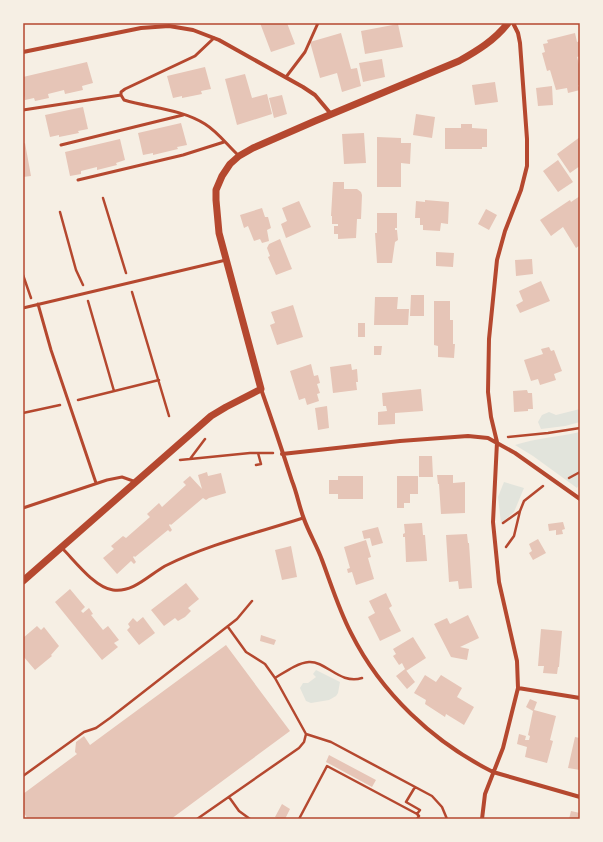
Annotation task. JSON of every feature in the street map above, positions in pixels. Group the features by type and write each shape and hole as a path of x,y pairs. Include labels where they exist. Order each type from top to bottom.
{"street":[{"path":"508,23 480,50 459,61 331,114 238,156 230,164 222,176 216,190 216,214 226,260 261,389 274,425 303,518 319,552 350,632 368,664 386,689 403,707 424,726 458,752 480,766 493,772 580,797"},
{"path":"482,819 486,794 503,748 518,688 517,661 504,609 496,560 493,527 497,442 491,417 488,392 489,339 497,260 505,231 524,180 526,166 527,140 520,43 514,23"},
{"path":"23,52 141,28 169,26 193,30 214,38 315,95 331,114"},
{"path":"23,581 211,416 261,389"},
{"path":"282,454 400,441 468,436 488,438 515,452 580,499"},
{"path":"518,688 580,698"}],"lane":[{"path":"286,78 305,52 318,23"},
{"path":"23,110 120,95 125,89 195,56 214,38"},
{"path":"120,95 124,100 160,108 204,123 238,156"},
{"path":"61,145 184,115"},
{"path":"78,180 183,155 224,142"},
{"path":"23,308 226,260"},
{"path":"38,304 51,350 70,402 96,483"},
{"path":"23,508 107,480 122,477 136,482"},
{"path":"61,547 96,582 113,590 127,589 165,567 214,546 303,518"}],"path":[{"path":"103,198 169,416"},
{"path":"23,275 34,306"},
{"path":"23,413 159,380"},
{"path":"497,442 510,436 548,433 580,428"},
{"path":"256,465 261,464 258,453"},
{"path":"166,455 180,460 185,460 258,453 282,454"},
{"path":"496,560 514,536 524,501 552,479"},
{"path":"493,527 511,518 520,511"},
{"path":"23,776 84,732 96,728 110,718 228,627 237,619 252,600"},
{"path":"197,819 299,748 304,742 306,734 275,678 265,664 246,652 228,627"},
{"path":"275,678 300,664 308,662 313,662 348,679 362,678"},
{"path":"306,734 331,742 432,796 438,802 447,819"},
{"path":"298,819 327,766 417,814"},
{"path":"415,787 406,802 420,810 417,814 419,816 417,819"},
{"path":"229,797 239,811 250,819"}],"shaded area":[{"path":"580,409 580,422 565,426 541,429 538,422 542,415 549,412 556,415"},
{"path":"580,432 580,483 577,488 533,456 515,445 531,441"},
{"path":"504,482 524,488 514,512 501,523 498,497"},
{"path":"316,670 340,682 336,696 329,700 311,703 306,701 300,688 303,683 308,683 316,677 313,674"}],"building":[{"path":"260,23 287,23 295,44 271,52"},
{"path":"398,24 403,47 365,54 361,31"},
{"path":"341,33 351,69 357,68 361,86 342,92 337,73 320,78 310,42"},
{"path":"575,33 577,42 580,41 580,56 577,57 580,68 580,85 578,85 580,90 568,93 567,88 556,90 550,70 547,71 542,53 545,52 543,44 548,43 547,40"},
{"path":"382,59 385,77 363,82 359,63"},
{"path":"87,62 93,83 82,86 83,90 65,94 64,90 48,94 49,98 35,101 34,98 25,100 23,91 23,77"},
{"path":"205,67 211,89 201,91 202,94 182,98 182,96 173,98 167,76"},
{"path":"245,74 252,98 267,94 272,114 237,125 225,79"},
{"path":"495,82 498,102 475,105 472,85"},
{"path":"552,86 553,105 538,106 536,88"},
{"path":"282,95 287,114 274,118 269,98"},
{"path":"83,107 88,129 78,131 79,133 59,137 59,135 50,137 45,115"},
{"path":"416,114 435,117 432,138 413,135"},
{"path":"181,123 187,145 177,147 178,149 153,155 153,153 143,155 138,133"},
{"path":"461,124 472,124 472,128 487,129 487,147 482,147 482,149 445,149 445,128 461,128"},
{"path":"364,133 366,163 344,164 342,134"},
{"path":"377,137 401,138 401,143 411,143 410,164 401,163 401,187 377,187"},
{"path":"580,137 580,166 570,173 557,154"},
{"path":"120,139 125,160 116,163 117,165 97,170 97,167 81,171 81,174 70,176 65,152"},
{"path":"25,143 31,176 23,177 23,144"},
{"path":"558,160 573,182 558,192 543,171"},
{"path":"333,182 344,182 344,189 357,189 361,192 361,219 357,219 356,238 338,239 338,234 334,234 334,226 338,226 338,224 332,224 331,216"},
{"path":"580,196 580,245 576,248 563,227 551,236 540,220 570,200 571,202"},
{"path":"425,200 449,202 448,224 441,223 440,231 423,230 423,225 420,225 420,218 415,218 416,201 425,202"},
{"path":"299,201 311,227 286,238 281,224 287,221 282,208"},
{"path":"262,208 265,217 268,217 271,228 267,230 269,241 262,243 260,239 254,241 248,226 244,228 240,215"},
{"path":"486,209 497,215 489,230 478,224"},
{"path":"377,213 397,213 397,228 395,228 395,230 397,230 398,240 395,242 392,263 377,263 375,233 377,233"},
{"path":"280,239 292,269 276,275 268,257 270,256 267,248 269,244"},
{"path":"436,252 454,253 453,267 436,266"},
{"path":"532,259 533,274 516,276 515,260"},
{"path":"541,281 550,301 520,313 516,305 523,301 519,291"},
{"path":"411,295 424,295 424,316 410,316"},
{"path":"375,297 398,297 397,309 409,309 408,325 374,325"},
{"path":"434,301 450,301 450,320 453,320 453,344 455,344 454,358 438,357 438,346 434,345"},
{"path":"293,305 303,337 277,345 270,325 275,323 271,312"},
{"path":"358,323 365,323 365,337 358,337"},
{"path":"374,346 382,346 381,355 374,355"},
{"path":"549,347 551,351 554,350 562,371 554,374 556,380 540,385 538,379 531,381 524,360 543,354 541,349"},
{"path":"311,364 314,376 318,375 320,383 317,384 320,393 317,394 319,401 307,405 305,398 299,400 290,371"},
{"path":"351,364 352,370 357,369 357,390 333,393 330,367"},
{"path":"421,389 423,411 395,413 395,424 378,425 378,412 387,411 386,406 383,406 382,393"},
{"path":"527,390 528,393 532,393 533,409 514,412 513,391"},
{"path":"327,406 329,428 318,430 315,408"},
{"path":"419,456 432,456 433,477 419,477"},
{"path":"207,472 208,476 221,473 226,493 206,500 203,498 171,525 169,525 172,530 170,532 168,530 135,557 134,556 133,557 136,562 134,564 131,561 117,574 103,558 114,549 111,546 123,536 126,538 150,517 147,514 159,503 162,507 186,485 183,482 190,476 202,489 198,475"},
{"path":"437,475 453,475 453,483 465,482 465,513 441,514"},
{"path":"338,476 363,476 363,499 338,499 338,494 329,494 329,480 338,480"},
{"path":"397,476 418,476 418,494 410,494 410,503 404,503 404,508 397,508"},
{"path":"563,522 565,529 562,530 563,534 556,535 556,530 549,531 548,524"},
{"path":"422,523 423,535 425,535 427,561 406,562 405,537 403,537 403,534 405,533 404,524"},
{"path":"378,527 383,543 372,546 370,538 364,539 362,531"},
{"path":"467,534 472,588 459,589 458,581 449,582 446,535"},
{"path":"538,539 546,553 533,560 529,553 532,551 529,544"},
{"path":"366,540 371,557 368,558 374,579 356,585 352,572 348,573 347,569 350,568 344,547"},
{"path":"291,546 297,577 282,580 275,550"},
{"path":"186,583 199,599 188,608 191,611 185,617 178,621 175,618 164,626 151,610"},
{"path":"70,589 85,607 81,611 83,613 89,608 93,614 91,615 103,630 108,626 119,640 114,643 118,647 102,660 55,602"},
{"path":"386,593 392,606 389,608 401,631 380,641 368,617 375,613 369,601"},
{"path":"468,615 479,638 460,647 469,649 467,660 451,657 434,624 447,618 450,624"},
{"path":"143,617 155,633 139,645 127,630 130,627 128,624 133,618 137,622"},
{"path":"37,626 41,630 44,627 59,646 51,655 52,656 35,670 23,656 23,638"},
{"path":"541,629 562,631 557,674 543,673 544,666 538,666"},
{"path":"261,635 276,640 274,645 260,641"},
{"path":"413,637 426,658 406,671 402,663 399,665 393,656 396,654 393,649"},
{"path":"226,645 290,731 171,819 28,819 23,812 23,794 77,754 75,752 76,742 84,736 90,745"},
{"path":"405,669 415,682 407,689 396,676"},
{"path":"425,675 436,682 441,675 462,688 457,697 474,707 464,725 446,714 445,717 425,704 426,700 414,693"},
{"path":"530,699 537,702 534,710 556,716 550,740 553,741 547,763 525,757 527,747 517,744 519,734 526,736 525,740 529,740 530,736 528,735 533,711 526,707"},
{"path":"575,737 580,738 580,770 568,768"},
{"path":"329,755 376,780 372,787 326,762"},
{"path":"282,804 290,809 285,819 279,819 275,817"},
{"path":"571,811 580,813 580,819 569,819"}]}
